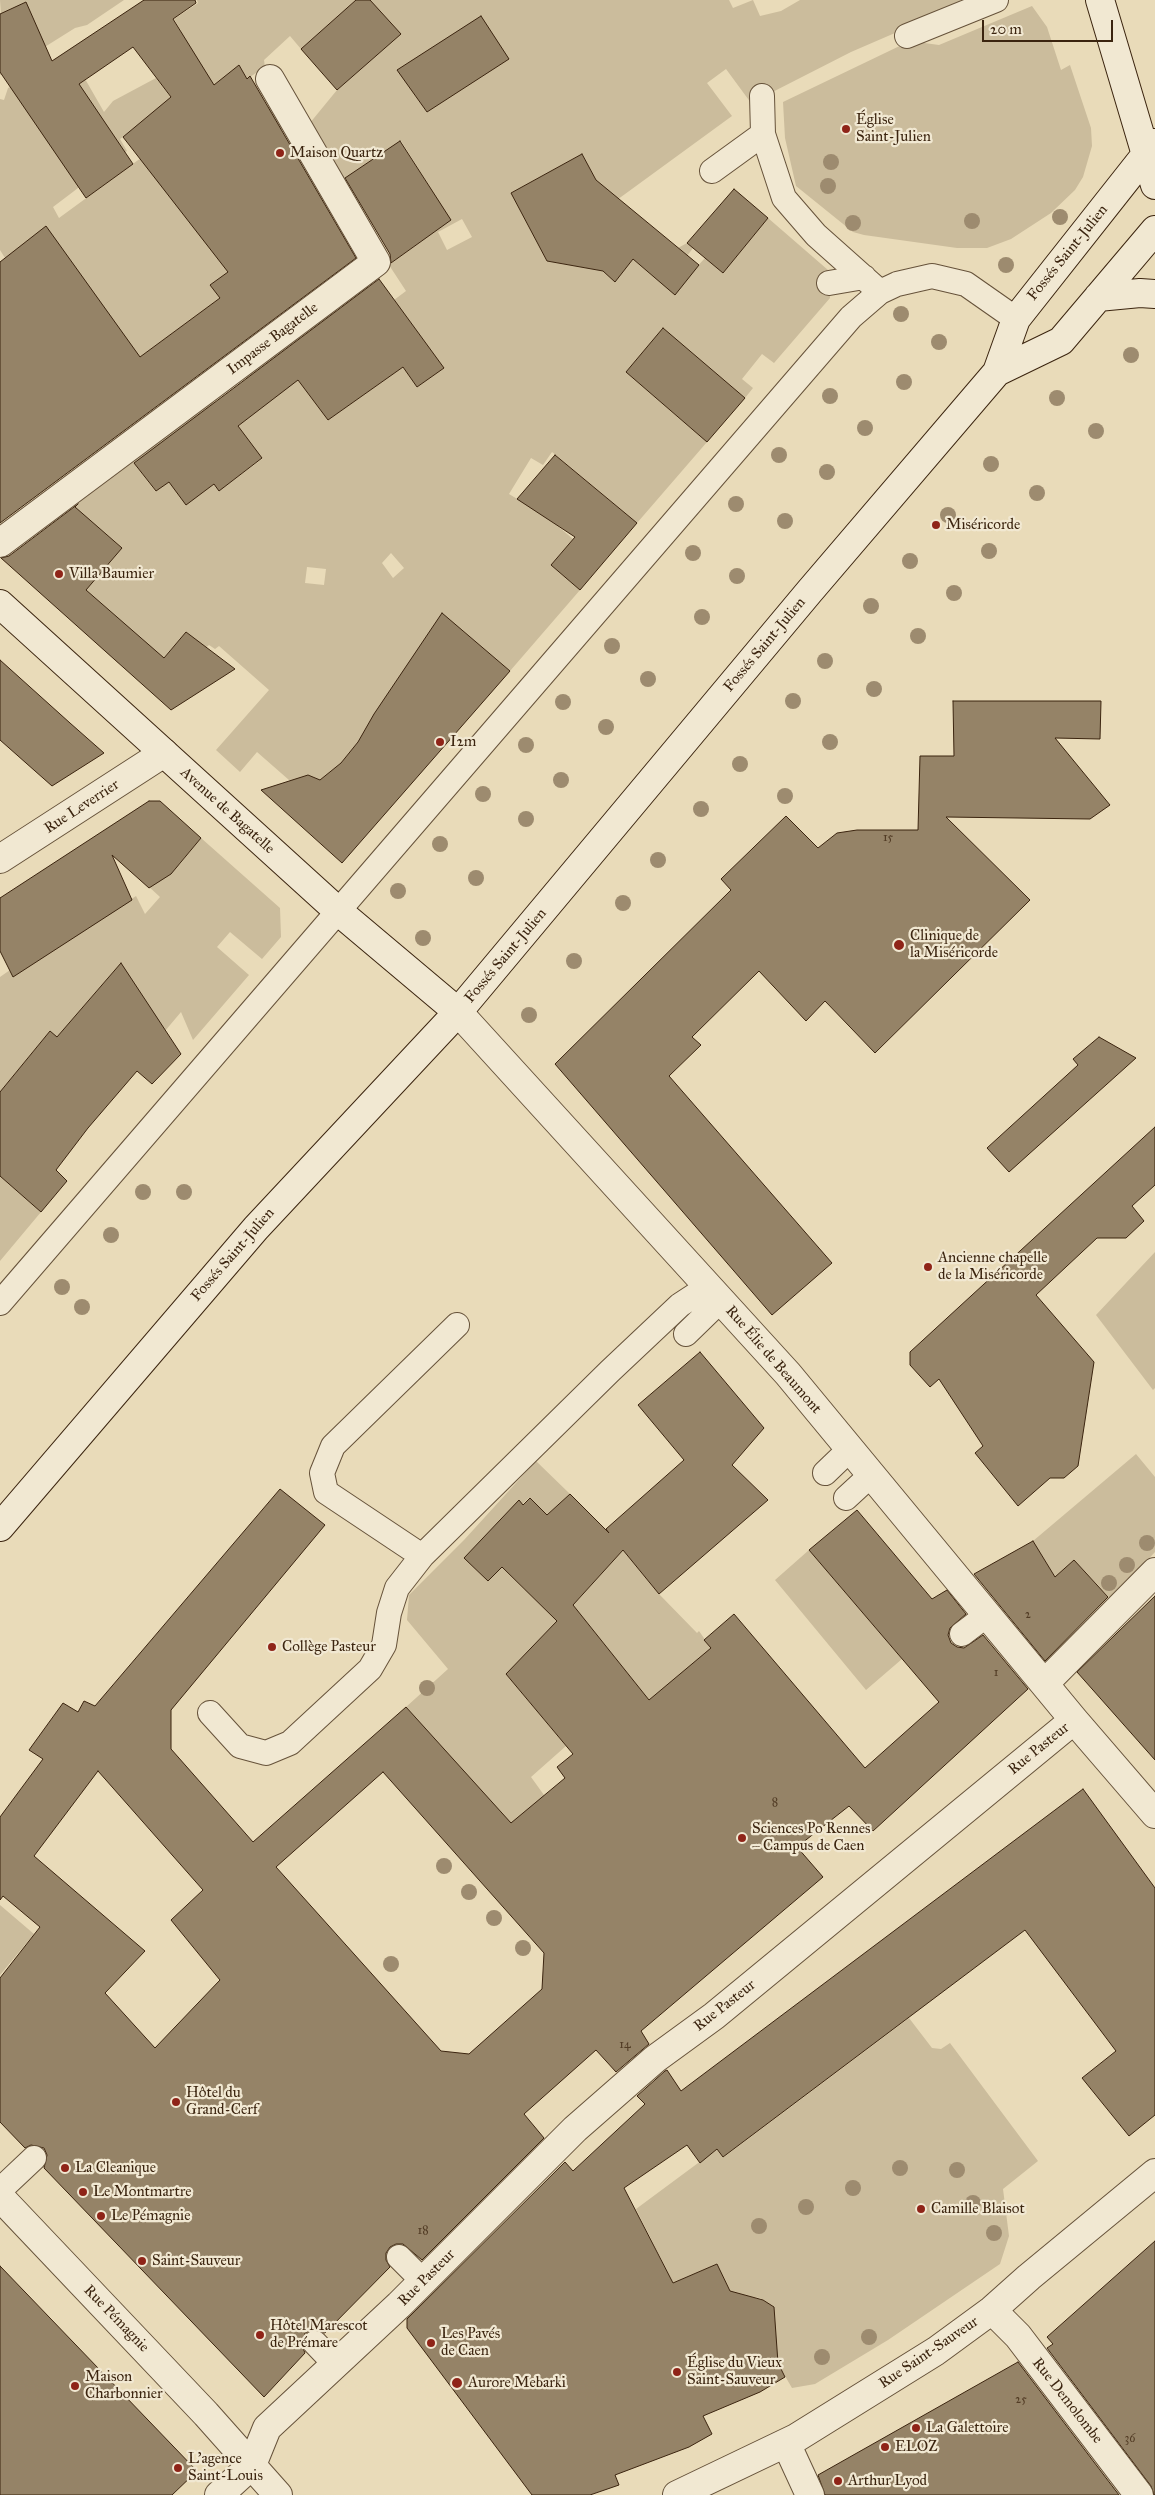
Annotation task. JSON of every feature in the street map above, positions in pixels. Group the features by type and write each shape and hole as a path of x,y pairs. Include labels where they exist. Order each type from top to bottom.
{"street":[{"path":"1100,0 1150,149 1155,184"},
{"name":"Impasse Bagatelle","path":"0,543 376,262 270,79"},
{"name":"Fossés Saint-Julien","path":"0,1526 256,1228 458,1012 809,592 997,372 1016,319 1150,149"},
{"name":"Fossés Saint-Julien","path":"997,372 1061,341 1155,230"},
{"path":"1098,298 1140,293 1155,294"},
{"name":"Avenue de Bagatelle","path":"0,604 338,911 458,1012"},
{"name":"Rue Leverrier","path":"0,859 164,753"},
{"name":"Rue Élie de Beaumont","path":"458,1012 788,1374 1074,1720 1155,1814"},
{"path":"1045,1683 1155,1572"},
{"name":"Rue Pasteur","path":"252,2465 267,2428 394,2310 555,2148 655,2059 714,2016 1074,1720"},
{"name":"Rue Saint-Sauveur","path":"677,2495 786,2443 936,2351 992,2310 1155,2173"},
{"name":"Rue Pémagnie","path":"0,2197 206,2414 278,2495"},
{"name":"Rue Demolombe","path":"992,2310 1018,2336 1140,2495"},
{"path":"786,2443 810,2495"},
{"path":"220,2495 252,2465"}],"lane":[{"path":"907,36 996,0"},
{"path":"762,96 763,134 784,198 816,234 872,285"},
{"path":"712,171 763,134"},
{"path":"829,283 897,284 932,276 949,279 966,284 1016,319"},
{"path":"0,1302 851,316 872,285"},
{"path":"686,1334 715,1293"},
{"path":"210,1713 240,1746 266,1753 290,1743 370,1670 384,1645 389,1613 397,1588 422,1556 610,1371 680,1305 715,1293"},
{"path":"422,1556 326,1492 322,1473 333,1446 457,1325"},
{"path":"825,1473 850,1449"},
{"path":"846,1498 871,1475"},
{"path":"962,1634 987,1615"},
{"path":"0,2190 34,2158"},
{"path":"399,2257 423,2281"},
{"path":"315,2343 336,2365"}],"shaded area":[{"path":"0,0 124,0 87,25 75,28 0,75 0,68 17,38 37,28 26,2 1,14"},
{"path":"197,0 356,0 301,49 290,36 264,60 265,67 247,79 239,65 202,96 160,49 182,33 174,19 198,3"},
{"path":"370,0 729,0 733,8 753,0 760,16 781,11 800,0 960,0 962,4 851,52 751,103 726,69 707,83 732,116 610,205 582,154 511,193 547,261 603,271 615,281 633,259 654,277 678,248 687,243 693,248 684,260 694,270 705,258 723,273 768,218 828,270 830,298 774,363 762,354 742,379 753,388 745,398 663,329 626,372 707,442 637,523 552,452 543,465 531,458 509,494 519,500 522,496 573,539 551,565 580,590 510,671 442,614 358,742 341,763 319,781 308,775 299,780 297,787 257,752 240,772 216,750 269,690 219,646 215,649 209,645 201,652 195,640 186,632 159,663 118,663 97,644 118,619 86,590 122,548 99,528 67,518 81,500 75,494 209,396 217,406 136,466 155,491 169,482 186,504 214,484 220,490 262,459 238,426 267,403 241,373 326,311 334,312 341,308 343,298 362,287 370,287 295,376 328,420 403,367 417,387 444,368 394,300 406,291 389,265 423,240 400,207 430,187 401,141 338,183 305,129 337,90 400,34","holes":["508,59 427,112 414,94","462,219 472,237 447,250 438,232","391,553 404,568 393,578 382,563","307,567 326,569 324,585 305,583"]},
{"path":"1032,6 1047,27 1061,70 1070,65 1091,128 1092,146 1083,177 1075,190 1051,213 1011,239 987,248 957,248 853,232 796,186 785,138 783,102 910,41 939,45"},
{"path":"69,51 104,112 113,101 156,78 174,102 120,139 127,151 53,207 59,218 145,155 246,122 269,106 283,128 200,191 228,272 210,285 220,298 132,363 0,283 5,258 0,250 0,99 4,100 8,88"},
{"path":"201,838 280,908 281,937 262,959 230,932 217,947 249,975 193,1040 181,1012 165,1031 120,964 57,1037 49,1032 3,1088 0,1104 0,977 10,970 13,976 136,896 145,914 160,897 147,885 180,864"},
{"path":"0,1176 41,1212 0,1261"},
{"path":"1155,1252 1155,1388 1153,1390 1096,1315"},
{"path":"1136,1454 1155,1477 1155,1552 1111,1599 1074,1560 1055,1577 1033,1541"},
{"path":"536,1461 570,1494 547,1515 529,1498 465,1558 488,1581 502,1567 525,1590 541,1572 578,1600 623,1550 659,1594 697,1633 699,1631 713,1651 649,1700 573,1605 506,1674 566,1746 531,1777 567,1827 536,1852 406,1707 448,1669 407,1620 409,1595 464,1540"},
{"path":"809,1550 902,1659 866,1690 775,1580"},
{"path":"0,1905 34,1934 0,1975"},
{"path":"909,2018 932,2048 941,2049 950,2043 1038,2161 1003,2189 1009,2236 1000,2264 888,2340 815,2384 792,2388 778,2364 766,2302 760,2298 732,2295 717,2264 673,2283 636,2209 717,2149 724,2157"}],"building":[{"path":"144,0 195,0 196,3 173,19 214,85 239,65 247,79 250,76 356,258 0,523 0,262 46,226 140,357 220,298 210,285 228,272 123,137 171,97 133,47 79,84 133,164 86,198 0,72 0,14 26,2 52,61"},
{"path":"356,0 370,0 401,34 337,90 301,49"},
{"path":"481,16 509,59 427,112 397,70"},
{"path":"400,141 451,220 391,263 390,254 345,178"},
{"path":"582,154 596,180 699,265 675,295 633,259 615,282 603,271 547,261 511,193"},
{"path":"734,189 768,218 723,273 687,243"},
{"path":"379,279 444,368 417,387 403,367 328,420 298,380 238,426 262,458 219,491 214,484 186,505 169,482 156,491 134,463"},
{"path":"663,328 745,398 707,442 626,372"},
{"path":"555,455 637,523 580,590 551,565 575,537 517,499"},
{"path":"78,504 75,507 122,548 86,590 164,658 186,632 235,669 171,710 1,558 9,556"},
{"path":"442,613 510,671 342,863 261,790 308,775 320,780 341,763 358,742 374,714"},
{"path":"0,660 104,753 52,786 0,740"},
{"path":"953,701 1101,701 1100,739 1055,738 1110,805 1090,819 946,817 1030,900 875,1053 825,1001 806,1021 759,971 692,1037 701,1045 669,1076 832,1263 772,1315 555,1064 731,890 721,879 786,816 818,848 837,833 857,830 918,830 920,756 954,756"},
{"path":"149,801 160,801 201,838 171,874 149,888 112,855 132,900 13,977 0,951 0,898"},
{"path":"121,963 181,1054 152,1084 137,1071 88,1128 56,1170 67,1181 41,1212 0,1176 0,1092 50,1031 57,1037"},
{"path":"1099,1037 1136,1058 1009,1172 987,1148 1078,1065 1073,1059"},
{"path":"1155,1127 1155,1185 1132,1206 1144,1221 1126,1238 1097,1238 1036,1295 1094,1362 1078,1466 1064,1478 1050,1478 1018,1506 975,1453 983,1446 939,1379 930,1387 910,1365 910,1352"},
{"path":"700,1352 764,1428 732,1465 768,1500 659,1594 623,1550 573,1605 649,1700 711,1648 704,1640 734,1614 865,1768 939,1702 809,1550 857,1510 932,1599 947,1590 966,1614 950,1628 948,1635 951,1643 957,1647 964,1648 983,1635 1028,1689 873,1831 849,1806 797,1847 823,1877 641,2031 649,2044 616,2072 596,2050 524,2114 544,2138 422,2260 403,2244 396,2244 390,2247 386,2253 386,2260 390,2267 325,2333 312,2330 305,2333 302,2346 305,2353 264,2397 44,2168 47,2155 44,2148 31,2145 25,2148 0,2122 0,1978 40,1927 3,1896 0,1900 0,1817 43,1759 29,1750 63,1703 78,1712 84,1701 95,1706 280,1489 325,1525 171,1710 171,1749 253,1842 406,1707 511,1823 565,1778 557,1767 573,1754 506,1674 557,1621 502,1567 488,1581 464,1558 519,1500 523,1505 530,1498 547,1515 570,1494 609,1533 606,1529 684,1460 638,1405","holes":["98,1771 203,1890 171,1920 220,1980 155,2048 105,1993 145,1951 34,1856","383,1772 544,1953 542,1989 469,2054 441,2051 276,1867"]},
{"path":"1033,1541 1055,1577 1074,1560 1108,1597 1045,1661 974,1574"},
{"path":"1155,1596 1155,1760 1077,1672"},
{"path":"1083,1789 1155,1888 1155,2115 1129,2136 1082,2078 1116,2051 1025,1930 723,2157 717,2149 700,2163 687,2145 624,2188 673,2283 717,2264 730,2291 763,2300 774,2307 778,2363 785,2377 760,2392 703,2416 712,2434 689,2447 615,2475 619,2485 590,2495 532,2495 407,2328 407,2319 565,2162 573,2171 645,2104 637,2096 665,2071 667,2070 681,2091"},
{"path":"1155,2241 1154,2495 1151,2486 1047,2348 1053,2344 1047,2337"},
{"path":"0,2266 197,2471 172,2495 0,2495"},
{"path":"1018,2362 1119,2495 825,2495 818,2475"}],"place":[{"name":"Église Saint-Julien","path":"846,129"},
{"name":"Maison Quartz","path":"280,153"},
{"name":"Miséricorde","path":"936,525"},
{"name":"Villa Baumier","path":"59,574"},
{"name":"I2m","path":"440,742"},
{"name":"Clinique de la Miséricorde","path":"899,945"},
{"name":"Ancienne chapelle de la Miséricorde","path":"928,1267"},
{"name":"Collège Pasteur","path":"272,1647"},
{"name":"Sciences Po Rennes – Campus de Caen","path":"742,1838"},
{"name":"Hôtel du Grand-Cerf","path":"176,2102"},
{"name":"La Cleanique","path":"65,2168"},
{"name":"Le Montmartre","path":"83,2192"},
{"name":"Camille Blaisot","path":"921,2209"},
{"name":"Le Pémagnie","path":"101,2216"},
{"name":"Saint-Sauveur","path":"142,2261"},
{"name":"Hôtel Marescot de Prémare","path":"260,2335"},
{"name":"Les Pavés de Caen","path":"431,2343"},
{"name":"Église du Vieux Saint-Sauveur","path":"677,2372"},
{"name":"Aurore Mebarki","path":"457,2383"},
{"name":"Maison Charbonnier","path":"75,2386"},
{"name":"La Galettoire","path":"916,2428"},
{"name":"ELOZ","path":"885,2447"},
{"name":"L'agence Saint-Louis","path":"178,2468"},
{"name":"Arthur Lyod","path":"838,2481"}]}
